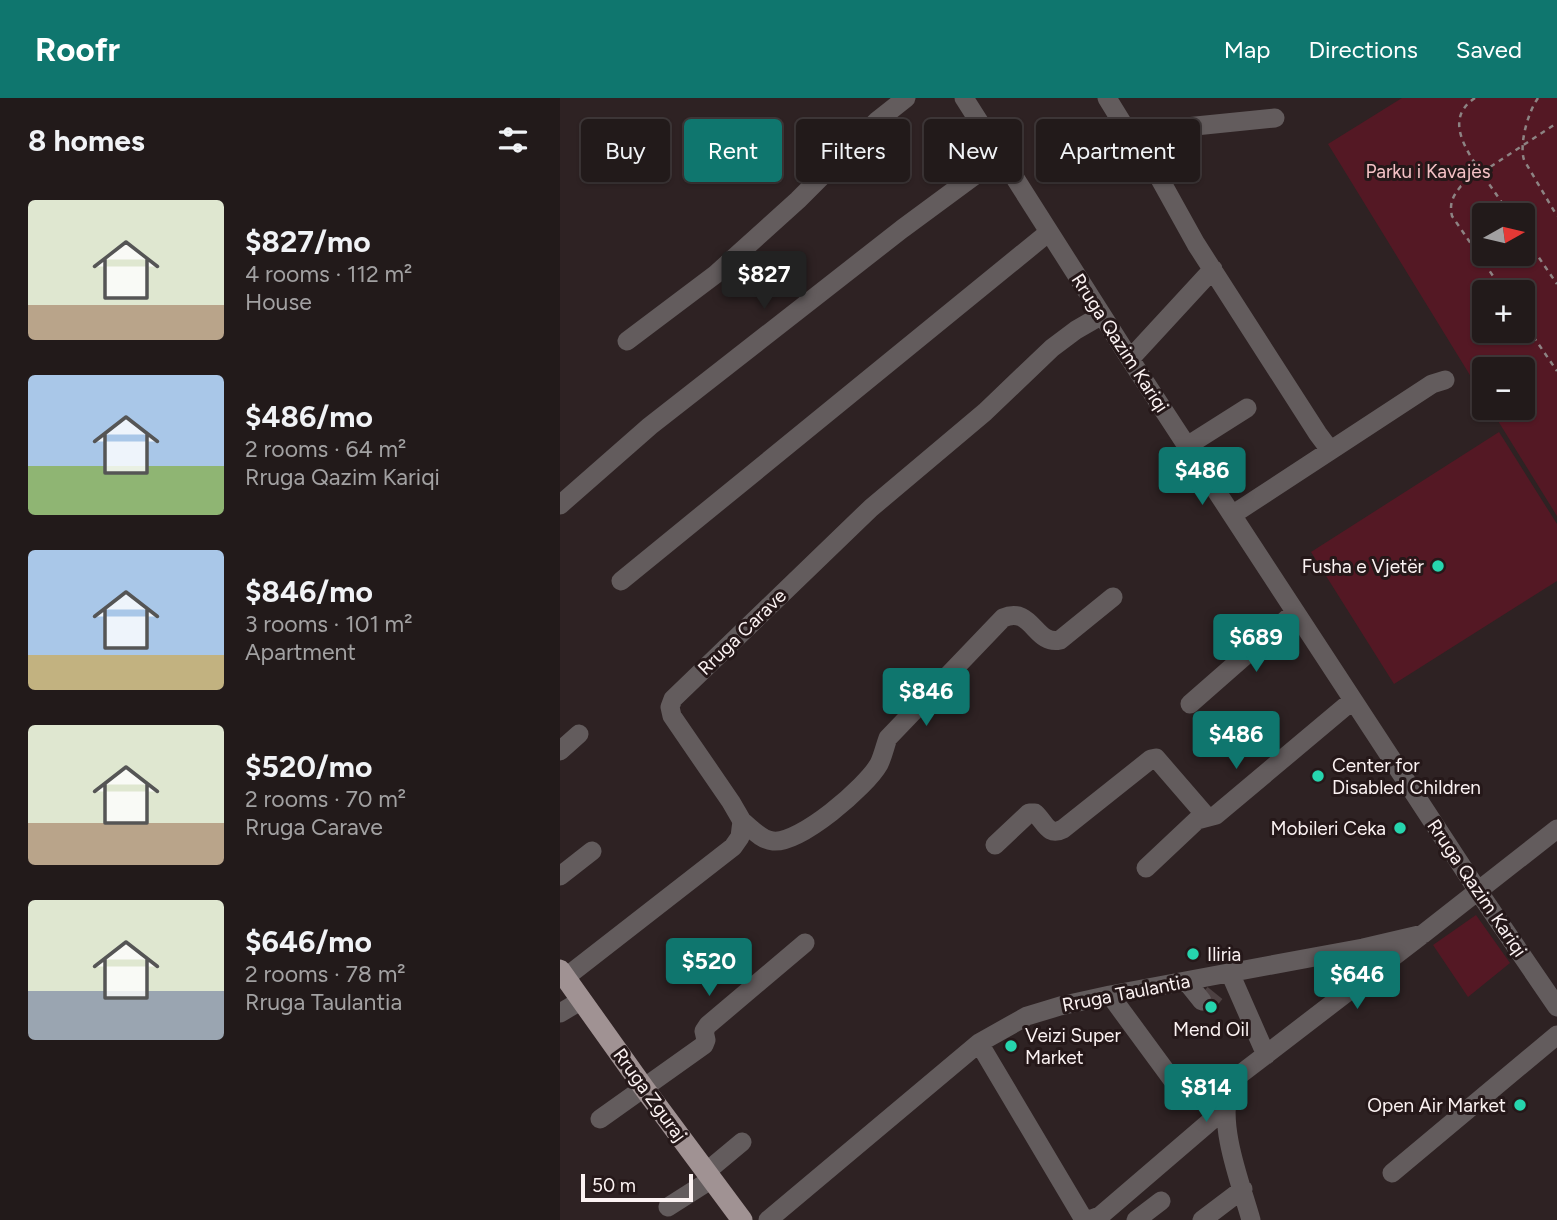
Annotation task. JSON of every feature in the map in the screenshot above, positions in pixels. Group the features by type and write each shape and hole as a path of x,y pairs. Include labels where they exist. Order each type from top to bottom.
{"main road":[{"name":"Rruga Zguraj","path":"563,974 742,1220"}],"street":[{"path":"627,341 716,274 798,200 877,121 906,98"},
{"path":"1107,98 1120,119"},
{"name":"Rruga Qazim Kariqi","path":"969,100 980,119"},
{"path":"1200,126 1275,118"},
{"path":"560,505 650,426 966,182"},
{"name":"Rruga Qazim Kariqi","path":"1017,182 1129,359 1557,1007"},
{"path":"1162,182 1196,244 1330,450"},
{"path":"621,581 1049,232"},
{"path":"1129,359 1213,269"},
{"name":"Rruga Carave","path":"742,821 673,716 670,707 673,699 871,508 985,412 1052,348 1102,315"},
{"path":"1232,515 1432,384 1445,380"},
{"path":"1187,446 1247,408"},
{"path":"742,821 760,836 771,841 784,841 831,813 859,788 879,764 888,738 1003,618 1012,613 1022,616 1047,639 1060,640 1113,597"},
{"path":"1190,704 1295,612"},
{"path":"1146,868 1197,820 1216,815 1353,700"},
{"path":"560,751 579,734"},
{"path":"995,845 1029,813 1035,813 1052,832 1063,829 1151,759 1156,758 1208,817"},
{"path":"563,974 733,848 740,837 742,821"},
{"name":"Rruga Taulantia","path":"768,1220 979,1043 1027,1016 1060,1006 1186,981 1215,986 1423,934 1557,829"},
{"path":"560,876 592,851"},
{"path":"1251,1220 1226,1123 1229,1088 1238,1076 1423,934"},
{"path":"600,1119 704,1045 704,1031 708,1025 805,943"},
{"path":"1215,986 1266,1055"},
{"path":"1110,995 1182,1093"},
{"path":"560,1013 582,1000"},
{"path":"1392,1173 1557,1035"},
{"path":"979,1043 1083,1218 1092,1220 1100,1216 1227,1107"},
{"path":"668,1207 709,1176 742,1142"},
{"path":"1202,1220 1242,1189"},
{"path":"1136,1220 1161,1201"}],"path":[{"path":"1475,98 1467,103 1461,114 1459,133 1464,147 1502,203"},
{"path":"1538,98 1527,125 1522,153 1557,215"},
{"path":"1496,280 1452,216 1452,199 1456,192 1481,172 1557,123"},
{"path":"1535,251 1556,280"},
{"path":"1535,339 1557,371"}],"green space":[{"name":"Parku i Kavajës","path":"1402,98 1557,98 1557,516 1497,420 1535,420 1535,357 1472,357 1472,378 1328,144"},
{"name":"Fusha e Vjetër","path":"1499,432 1557,524 1557,581 1394,684 1311,552"},
{"path":"1476,915 1510,963 1468,997 1433,945"}],"tunnel":[{"path":"1202,1001 1211,998 1215,993"}],"place":[{"name":"Fusha e Vjetër","path":"1438,566"},
{"name":"Center for Disabled Children","path":"1318,776"},
{"name":"Mobileri Ceka","path":"1400,828"},
{"name":"Iliria","path":"1193,954"},
{"name":"Mend Oil","path":"1211,1007"},
{"name":"Veizi Super Market","path":"1011,1046"},
{"name":"Open Air Market","path":"1520,1105"}]}
